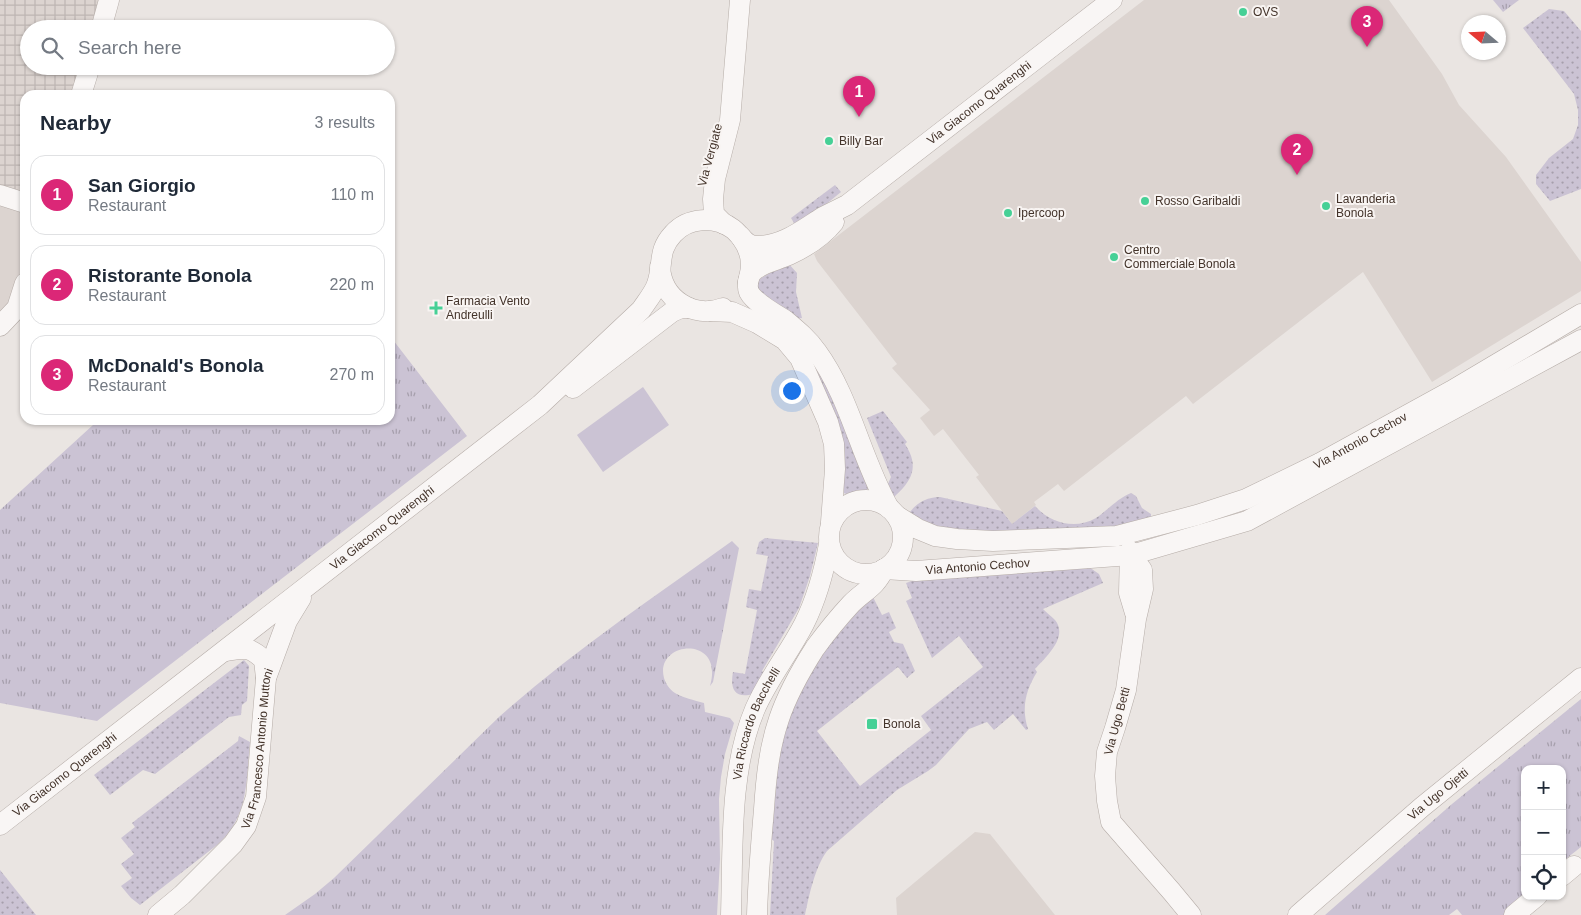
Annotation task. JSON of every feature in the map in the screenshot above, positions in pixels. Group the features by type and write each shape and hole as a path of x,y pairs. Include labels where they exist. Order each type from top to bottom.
{"street":[{"path":"103,20 109,0"},
{"name":"Via Vergiate","path":"724,224 714,214 712,199 715,179 730,120 740,0"},
{"name":"Via Giacomo Quarenghi","path":"724,224 734,230 748,244 756,246 766,245 784,240 847,205 1112,0"},
{"path":"83,90 87,75"},
{"name":"Via Vergiate","path":"685,225 695,215 699,206 703,172 732,82"},
{"path":"0,195 20,201"},
{"name":"Via Giacomo Quarenghi","path":"660,267 661,277 667,291 678,302 689,308 702,311 725,307 743,291 756,268 790,254 822,234 847,205"},
{"path":"685,225 705,220 724,224"},
{"name":"Via Giacomo Quarenghi","path":"0,825 540,405 641,310 655,290 660,274 662,252 668,240 685,225"},
{"name":"Via Giacomo Quarenghi","path":"741,237 748,248 751,260 749,279"},
{"path":"749,279 748,289 752,296 802,334 818,353 837,387 879,489 902,526 901,548 897,558 890,566 870,574 859,574 849,570 836,560 829,544 828,533 838,512 846,505 857,500 868,500 879,502 893,512"},
{"path":"0,326 17,308 20,299"},
{"name":"Via Giacomo Quarenghi","path":"540,405 576,387 672,312 678,309 689,308"},
{"path":"710,311 732,312 757,323 785,340 800,358 828,422 834,444 835,469 832,522"},
{"name":"Via Antonio Cechov","path":"893,512 913,527 934,536 975,541 1126,535 1228,506 1269,489 1320,464 1451,391 1581,314"},
{"name":"Via Antonio Cechov","path":"884,569 916,572 1131,555 1247,521 1581,340"},
{"path":"1126,535 1131,555"},
{"name":"Via Riccardo Bacchelli","path":"731,915 734,810 746,736 755,710 766,688 811,609 822,579 829,544"},
{"name":"Via Ugo Betti","path":"1131,555 1142,570 1143,589 1136,618 1126,690 1116,728 1107,752 1105,776 1110,822 1190,915"},
{"name":"Via Riccardo Bacchelli","path":"757,915 759,854 766,787 779,720 793,687 815,649 842,613 877,583 884,569"},
{"name":"Via Francesco Antonio Muttoni","path":"158,915 233,844 246,826 255,800 266,678 286,621 307,587"},
{"path":"225,651 241,648 254,650 264,660 266,678"},
{"name":"Via Ugo Ojetti","path":"1298,915 1422,807 1581,678"},
{"name":"Via Francesco Antonio Muttoni","path":"171,915 182,894"},
{"path":"1514,915 1532,900"}],"shaded area":[{"path":"0,0 102,0 96,20 20,20 20,75 80,75 76,90 20,90 20,194 0,188"},
{"name":"Centro Commerciale Bonola","path":"1144,0 1389,0 1442,74 1459,105 1506,157 1581,262 1581,291 1432,382 1363,272 1193,404 1186,396 1064,491 1058,484 1034,502 1036,505 1012,524 976,477 979,475 943,429 934,436 920,418 930,410 892,368 897,364 817,261 814,254"},
{"path":"0,198 20,204 20,286 13,305 0,320"},
{"path":"975,832 990,834 1055,915 897,915 896,898"}],"green space":[{"path":"1493,0 1519,0 1503,12"},
{"path":"1549,9 1564,11 1581,31 1581,189 1550,201 1536,184 1536,175 1549,158 1573,139 1578,125 1578,110 1574,94 1523,28"},
{"path":"835,185 841,192 797,228 791,218"},
{"path":"788,263 797,273 796,292 802,318 795,319 763,297 757,287 761,278"},
{"path":"799,339 824,381 842,420 868,488 867,490 844,493 842,434 836,415"},
{"path":"395,342 467,436 97,721 0,703 0,510 93,425 395,425"},
{"path":"643,387 669,425 603,472 577,435"},
{"path":"883,411 907,442 905,444 910,452 913,467 909,480 893,498 887,486 891,477 867,418"},
{"path":"1131,493 1136,496 1142,508 1151,514 1151,518 1120,527 984,533 944,528 909,513 922,501 940,497 1002,511 1012,524 1035,506 1048,517 1055,520 1063,523 1080,524 1096,518 1117,501"},
{"path":"765,538 818,543 810,576 799,608 762,671 764,673 753,694 741,695 733,687 733,672 745,674 757,610 746,607 749,589 761,591 768,556 756,554 759,542"},
{"path":"732,541 739,548 713,682 710,686 712,669 708,658 699,651 689,649 678,651 669,656 664,666 664,678 673,691 685,698 704,703 705,712 730,718 734,723 725,754 719,799 720,859 717,915 285,915 334,878 527,692 614,626"},
{"path":"1089,567 1099,574 1103,583 1043,609 1055,620 1059,627 1059,633 1054,647 1035,669 1037,672 1027,692 1025,713 1028,729 1026,730 1013,714 994,730 987,722 969,729 936,765 897,790 827,851 816,873 805,915 770,915 774,841 771,839 774,795 778,763 785,733 798,696 807,678 828,644 853,614 873,597 882,615 889,612 896,628 889,632 894,642 903,644 915,671 907,678 898,667 817,731 860,786 931,730 921,716 983,667 959,636 932,658 906,601 912,598 906,583"},
{"path":"244,660 249,666 247,701 242,705 241,715 229,717 155,774 143,770 110,795 94,775"},
{"path":"1581,699 1581,847 1566,861 1566,765 1521,765 1521,900 1507,915 1462,915 1457,909 1449,915 1325,915 1452,804"},
{"path":"239,736 250,742 244,798 235,823 217,845 140,905 121,886 132,878 121,864 134,854 121,838 135,827 132,823 238,741"},
{"path":"0,870 36,915 0,915"}],"place":[{"name":"OVS","path":"1243,12"},
{"name":"McDonald's Bonola","path":"1367,47"},
{"name":"San Giorgio","path":"859,117"},
{"name":"Billy Bar","path":"829,141"},
{"name":"Ristorante Bonola","path":"1297,175"},
{"name":"Rosso Garibaldi","path":"1145,201"},
{"name":"Lavanderia Bonola","path":"1326,206"},
{"name":"Ipercoop","path":"1008,213"},
{"name":"Centro Commerciale Bonola","path":"1114,257"},
{"name":"Farmacia Vento Andreulli","path":"436,308"},
{"name":"Bonola","path":"872,724"}]}
